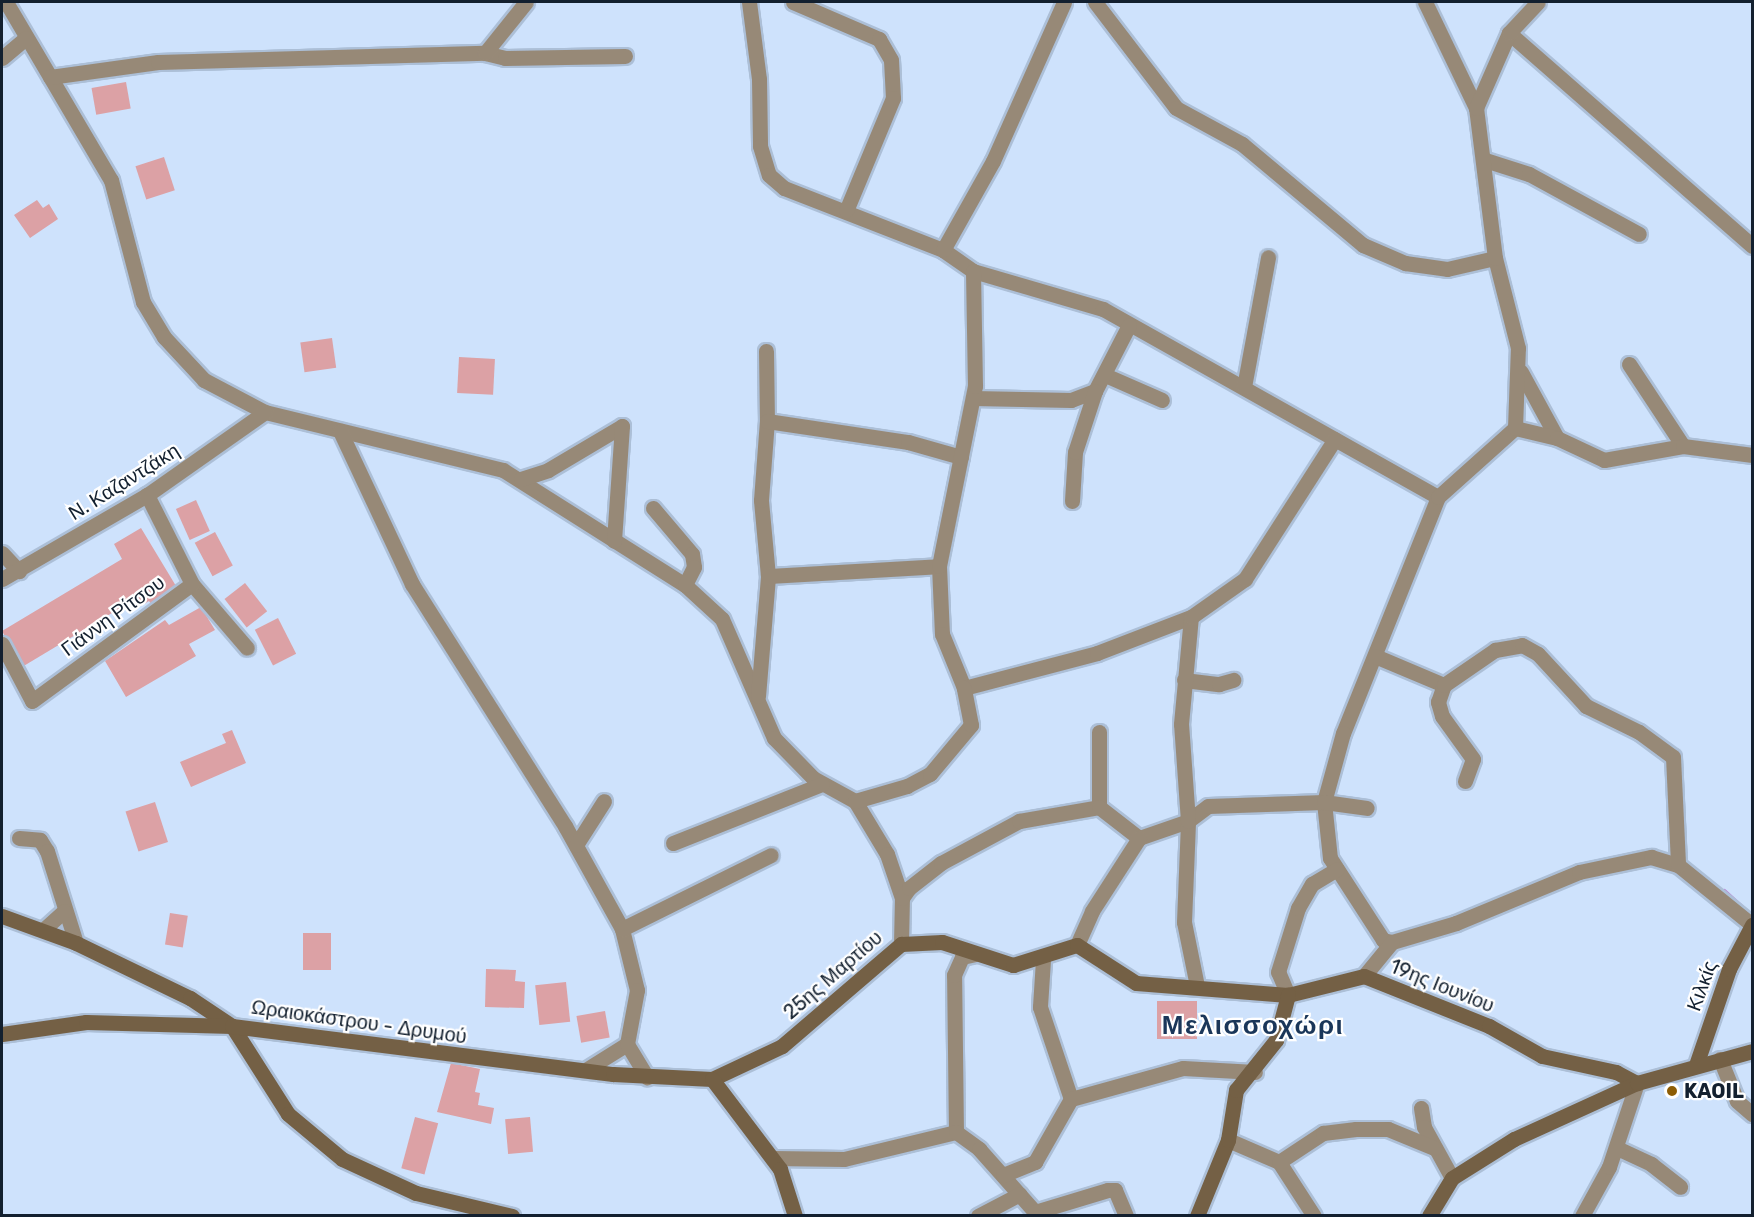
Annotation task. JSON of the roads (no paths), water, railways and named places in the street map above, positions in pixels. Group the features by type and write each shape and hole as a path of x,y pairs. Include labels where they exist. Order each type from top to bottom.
{"main road":[{"path":"2,916 76,944 190,998 232,1026 269,1091 317,1143 416,1193 512,1215"},
{"name":"Κιλκίς","path":"1696,1065 1729,969 1752,925"},
{"name":"25ης Μαρτίου","path":"712,1079 782,1046 901,944 942,942 1012,965 1043,960 1077,945"},
{"path":"1077,945 1136,983 1197,986"},
{"name":"19ης Ιουνίου","path":"1197,986 1288,995 1364,976 1489,1026 1542,1056 1616,1072 1637,1083"},
{"path":"1197,1215 1228,1140 1236,1090 1255,1072 1276,1040 1288,995"},
{"name":"Ωραιοκάστρου - Δρυμού","path":"2,1034 86,1022 232,1026 647,1077 712,1079"},
{"path":"1429,1215 1452,1178 1514,1139 1637,1083 1752,1051"},
{"path":"712,1079 773,1158 795,1215"}],"street":[{"path":"6,2 111,180 130,263 164,337 204,380 265,412 521,479 614,542 685,585 722,619 758,696 774,738 822,784 855,801 887,854 902,898 901,944"},
{"path":"485,53 526,2"},
{"path":"749,2 759,80 760,146 769,175 784,188 846,210 943,250 973,272 1103,309 1438,497"},
{"path":"793,2 879,39 891,60 893,98 846,210"},
{"path":"943,250 993,161 1064,2"},
{"path":"1095,2 1176,108 1242,144 1363,245 1424,267 1447,269 1495,258"},
{"path":"1425,2 1476,108 1485,160 1495,258 1520,369 1557,438"},
{"path":"1476,108 1509,33 1538,2"},
{"path":"1509,33 1752,246"},
{"path":"2,58 26,38"},
{"path":"50,77 158,62 485,53 505,58 625,56"},
{"path":"1485,160 1529,174 1639,234"},
{"path":"1244,387 1268,257"},
{"path":"855,801 907,786 930,774 971,725 964,688 942,634 939,566 973,398 973,272"},
{"path":"1072,501 1075,452 1095,391 1129,325"},
{"path":"758,696 768,576 761,500 767,421 765,351"},
{"path":"1629,364 1683,446"},
{"path":"1520,369 1515,428 1438,497 1343,733 1324,802 1330,858 1383,940 1392,942 1456,923 1580,872 1651,857 1678,865 1752,925"},
{"path":"1105,375 1162,400"},
{"path":"973,398 1071,400 1095,391"},
{"name":"Ν. Καζαντζάκη","path":"2,579 147,495 265,412"},
{"path":"767,421 908,442 961,457"},
{"path":"521,479 548,470 622,426 614,542"},
{"path":"1515,428 1557,438 1604,460 1683,446 1752,455"},
{"path":"340,431 423,602 576,845 622,929 637,990 627,1044 647,1077"},
{"path":"964,688 1097,653 1191,617 1245,579 1335,439"},
{"name":"Γιάννη Ρίτσου","path":"2,644 32,701 192,584 147,495"},
{"path":"653,507 692,554 694,567 685,585"},
{"path":"2,553 19,571"},
{"path":"768,576 939,566"},
{"path":"192,584 247,648"},
{"path":"1191,617 1184,680 1188,821 1184,922 1197,986"},
{"path":"1465,781 1473,759 1442,716 1438,702 1444,685 1496,650 1522,645 1586,706 1666,749 1675,768 1678,865"},
{"path":"1375,656 1444,685"},
{"path":"1184,680 1219,684 1233,680"},
{"path":"1099,732 1099,807"},
{"path":"673,843 822,784"},
{"path":"576,845 604,801"},
{"path":"1077,945 1092,911 1139,838 1188,821 1208,806 1324,802 1367,808"},
{"path":"902,898 940,863 1019,821 1099,807 1139,838"},
{"path":"19,838 40,840 48,851 64,911 76,944"},
{"path":"622,929 771,855"},
{"path":"1288,995 1278,972 1298,908 1312,884 1337,869"},
{"path":"43,930 64,911"},
{"path":"1364,976 1392,942"},
{"path":"975,954 962,957 954,975 956,1132 1003,1175 1035,1212 1114,1190 1126,1215"},
{"path":"1043,960 1041,1007 1071,1099"},
{"path":"587,1070 627,1044"},
{"path":"1720,1059 1737,1101 1752,1114"},
{"path":"1003,1175 1035,1162 1071,1099 1183,1068 1255,1072"},
{"path":"1582,1215 1617,1148 1637,1083"},
{"path":"1421,1108 1434,1148 1452,1178"},
{"path":"1279,1162 1323,1133 1356,1129 1388,1129 1434,1148"},
{"path":"773,1158 844,1159 956,1132"},
{"path":"1228,1140 1279,1162 1314,1215"},
{"path":"1617,1148 1651,1164 1680,1187"},
{"path":"978,1215 1001,1211 1020,1194"}],"waterway":[{"path":"1724,891 1742,907"}],"place":[{"name":"KAOIL","path":"1672,1091"}],"district":[{"name":"Μελισσοχώρι","path":"1253,1026"}]}
